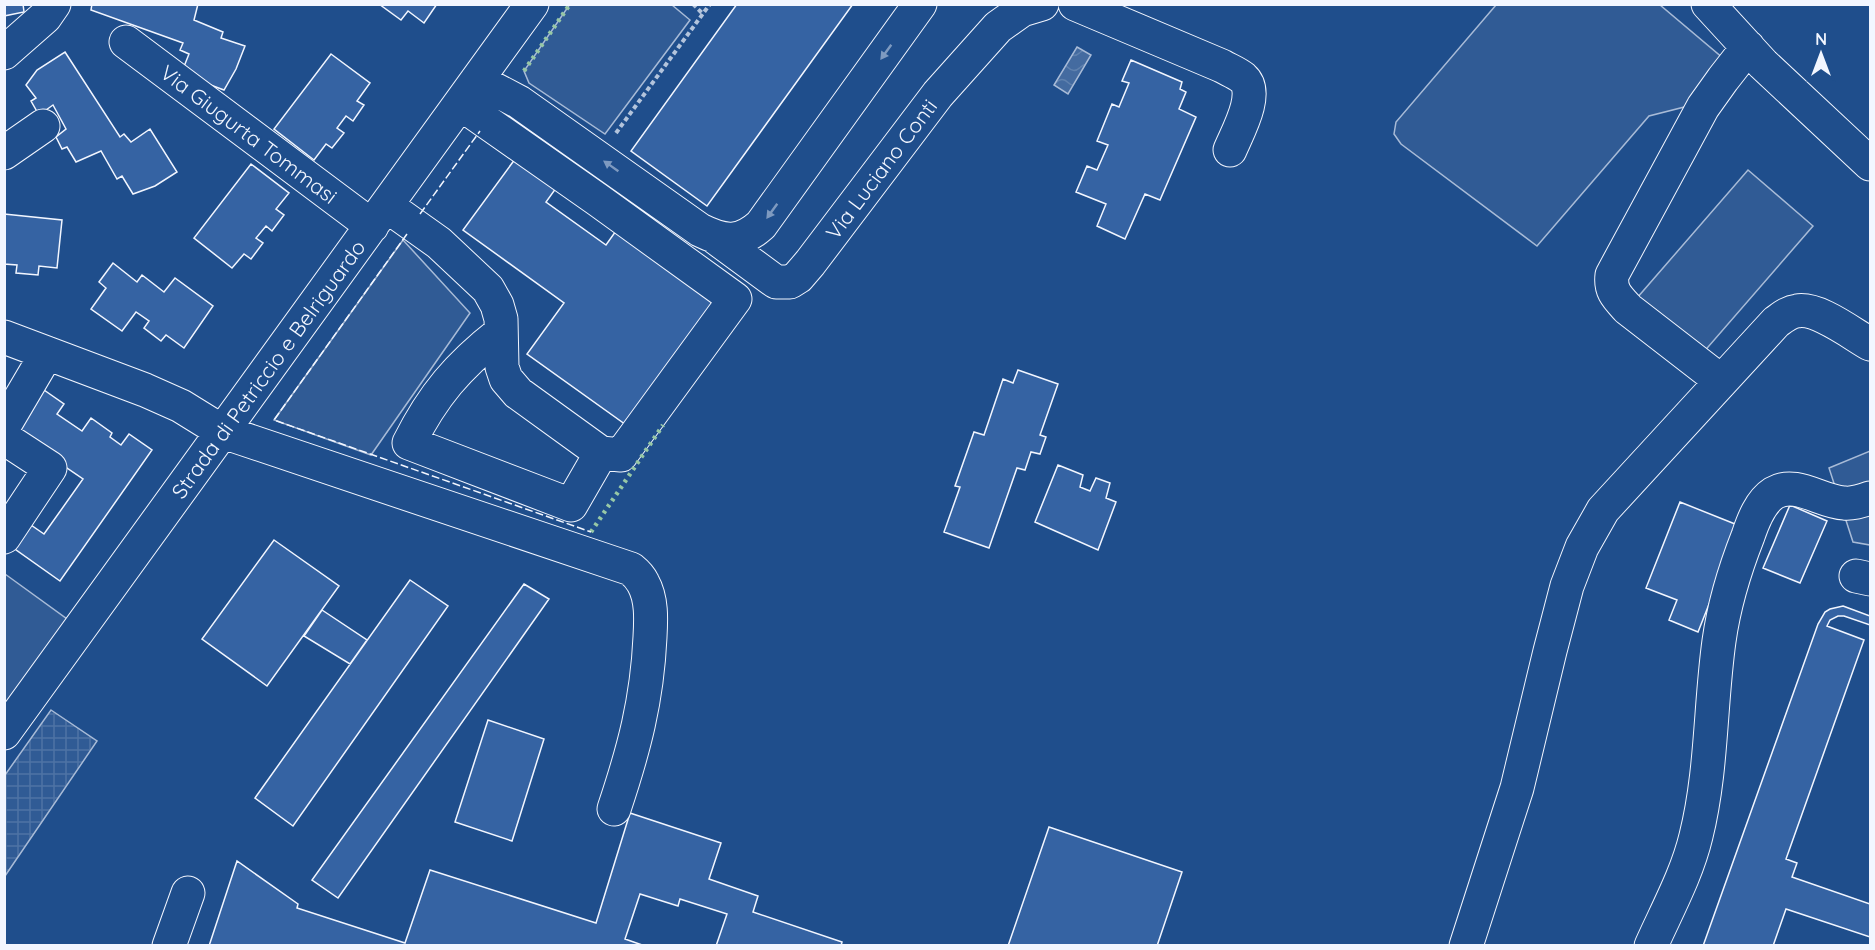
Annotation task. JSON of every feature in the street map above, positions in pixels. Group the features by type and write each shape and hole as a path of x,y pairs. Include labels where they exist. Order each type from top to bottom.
{"street":[{"path":"4,53 45,17 54,4"},
{"name":"Strada di Petriccio e Belriguardo","path":"4,733 532,4"},
{"path":"716,238 730,240 742,238 761,225 920,4"},
{"name":"Via Luciano Conti","path":"469,92 519,102 776,282 790,282 798,277 810,263 945,85 998,27 1022,10 1042,4"},
{"path":"1076,4 1222,66 1244,79 1250,88 1250,101 1230,150"},
{"path":"1708,4 1748,47 1870,164"},
{"name":"Via Giugurta Tommasi","path":"126,42 379,216 438,243 489,289 497,304 501,318 502,366 506,380 518,393 601,453"},
{"path":"1722,381 1628,309 1617,297 1611,285 1612,275 1703,107 1748,47"},
{"path":"469,92 598,200 735,299 621,455 601,453 571,504 409,443 422,418 449,379 472,354 500,333"},
{"path":"4,153 43,126"},
{"path":"1466,945 1517,788 1567,586 1582,547 1603,510 1776,322 1796,311 1814,313 1870,344"},
{"path":"4,337 145,390 181,406 223,432 631,569 644,584 650,603 651,621 646,687 640,722 614,809"},
{"path":"4,426 47,353"},
{"path":"4,438 50,468 4,537"},
{"path":"1651,945 1677,888 1696,837 1704,790 1719,642 1736,570 1753,522 1764,501 1780,490 1801,490 1844,503 1854,503 1870,498"},
{"path":"169,945 188,893"}],"path":[{"path":"693,4 703,14"},
{"path":"615,134 710,4"}],"shaded area":[{"path":"570,4 672,5 690,20 605,134 529,83 524,71"},
{"path":"1496,5 1660,5 1724,59 1696,104 1649,116 1537,246 1401,144 1394,134 1396,122"},
{"path":"1748,170 1813,226 1702,354 1637,298"},
{"path":"403,240 470,313 371,455 274,420"},
{"path":"1870,451 1870,545 1853,542 1829,468"},
{"path":"5,574 67,619 5,707"},
{"path":"51,710 97,741 5,876 5,775"}],"water":[{"path":"1077,47 1091,55 1068,94 1054,85"}],"building":[{"path":"4,4 23,4 24,12 4,16"},
{"path":"92,4 198,4 194,20 223,32 221,38 245,46 224,90 181,74 189,54 180,50 183,43 91,10"},
{"path":"379,4 437,4 424,23 408,11 401,20"},
{"path":"737,4 853,4 707,206 631,151"},
{"path":"65,52 120,137 124,134 131,142 150,129 177,172 155,186 133,194 122,176 117,179 101,151 76,162 67,147 62,149 56,137 66,129 53,105 39,115 31,101 36,98 26,85 37,70"},
{"path":"331,54 370,83 357,101 364,105 353,121 346,116 337,128 344,133 332,148 326,144 314,160 274,129"},
{"path":"1131,60 1182,82 1180,89 1186,92 1179,109 1196,117 1160,200 1145,194 1125,239 1097,226 1106,204 1076,192 1087,166 1097,170 1108,145 1097,141 1112,104 1119,107 1129,83 1122,81"},
{"path":"518,155 559,184 546,202 606,245 618,228 721,302 629,427 527,354 564,303 463,230"},
{"path":"251,164 289,193 276,209 284,215 272,231 266,226 256,238 263,243 251,259 244,254 232,268 194,238"},
{"path":"4,214 62,220 57,268 39,266 38,275 16,273 17,265 4,264"},
{"path":"113,263 137,282 142,275 164,292 175,278 213,306 184,348 166,335 161,341 144,328 149,321 136,312 122,331 91,309 106,288 99,282"},
{"path":"1018,370 1058,384 1040,435 1046,437 1040,454 1031,452 1025,470 1017,468 989,548 944,532 960,487 955,486 974,432 984,435 1003,379 1013,383"},
{"path":"44,390 64,404 57,414 82,431 91,418 112,433 110,437 121,445 129,434 152,450 60,581 12,547 28,523 44,534 83,479 14,432"},
{"path":"1058,465 1083,475 1080,487 1090,491 1096,478 1110,483 1106,498 1116,502 1098,550 1035,522"},
{"path":"1680,502 1740,526 1698,632 1669,620 1677,600 1646,588"},
{"path":"1790,505 1827,521 1800,583 1763,568"},
{"path":"274,540 339,586 267,686 202,639"},
{"path":"410,580 448,606 293,826 255,798"},
{"path":"524,584 549,599 338,898 312,880"},
{"path":"1843,606 1870,616 1870,625 1838,616 1830,620 1827,626 1864,640 1786,859 1797,863 1792,877 1870,904 1870,937 1786,909 1773,946 1703,946 1818,624 1825,612"},
{"path":"322,610 367,640 350,664 304,636"},
{"path":"488,720 544,739 512,841 455,822"},
{"path":"630,813 721,843 709,879 758,896 753,912 842,942 841,946 716,946 727,914 680,899 678,906 640,894 625,939 645,946 209,946 237,861 298,904 297,908 405,943 430,870 596,923"},
{"path":"1049,827 1182,872 1157,946 1008,946"}],"hedge":[{"path":"524,71 570,4"},
{"path":"591,532 663,425"}],"fence":[{"path":"420,214 480,131"},
{"path":"407,234 274,420 591,532"}]}
